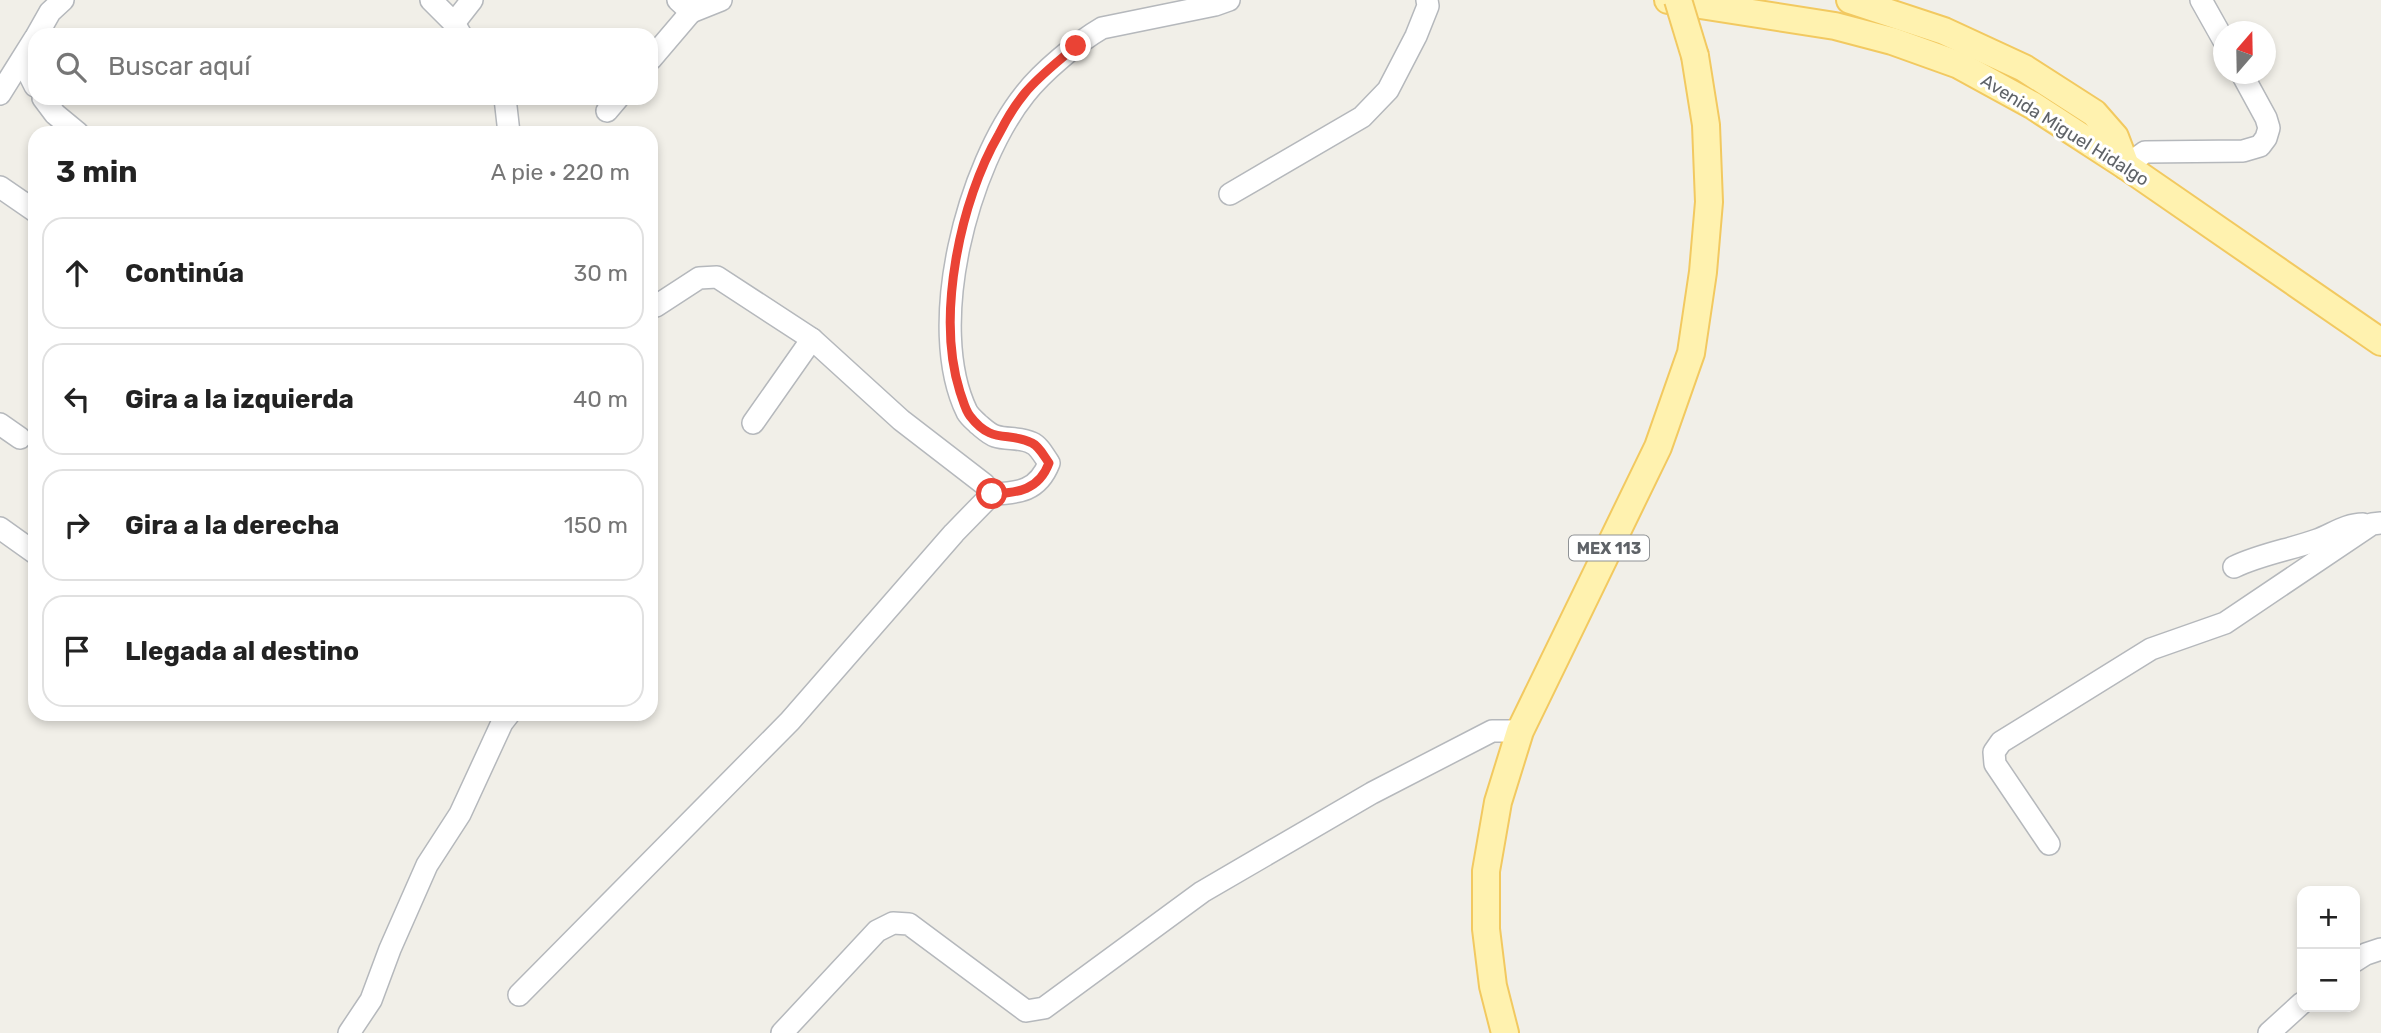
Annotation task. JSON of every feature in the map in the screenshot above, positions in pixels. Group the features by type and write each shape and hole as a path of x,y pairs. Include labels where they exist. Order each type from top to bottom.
{"main road":[{"name":"Avenida Miguel Hidalgo","path":"1668,0 1835,26 1903,45 1959,65 1996,84 2126,166 2381,342"},
{"name":"MEX 113","path":"1505,1033 1493,986 1486,929 1486,872 1498,802 1520,731 1658,447 1691,353 1703,272 1709,202 1706,125 1695,56 1678,0"},
{"path":"1850,0 1935,28 2024,68 2094,113 2115,137 2126,166"}],"street":[{"path":"41,28 50,12 63,0"},
{"path":"431,0 457,28"},
{"path":"458,28 472,0"},
{"path":"658,48 685,6 720,0"},
{"path":"519,995 790,721 954,533 992,494 1015,493 1035,485 1045,474 1049,463 1034,443 995,436 971,418 957,380 950,337 955,261 971,198 987,157 999,133 1026,93 1086,38 1102,28 1230,0"},
{"path":"1230,194 1362,117 1388,90 1416,36 1428,6 1427,0"},
{"path":"2201,0 2213,21"},
{"path":"0,94 28,50"},
{"path":"22,60 28,72"},
{"path":"2126,166 2146,152 2244,151 2260,146 2269,128 2247,84"},
{"path":"48,105 70,126"},
{"path":"506,105 508,126"},
{"path":"0,187 28,206"},
{"path":"658,305 699,278 717,277 812,339 901,420 984,484 992,494"},
{"path":"753,423 812,339"},
{"path":"0,424 20,438"},
{"path":"2234,567 2355,524 2377,524"},
{"path":"2049,844 1995,764 1994,752 2001,742 2151,649 2225,623 2377,524"},
{"path":"0,528 28,548"},
{"path":"349,1033 371,1000 427,865 460,814 504,721"},
{"path":"782,1033 877,931 893,923 909,924 1026,1011 1044,1008 1213,885 1372,793 1492,731 1520,731"},
{"path":"2360,958 2381,949"},
{"path":"2269,1033 2297,1008"}],"route":[{"path":"992,494 1015,493 1035,485 1045,474 1049,463 1034,443 995,436 971,418 967,411 957,380 950,337 955,261 971,198 999,133 1026,93 1076,46"}]}
